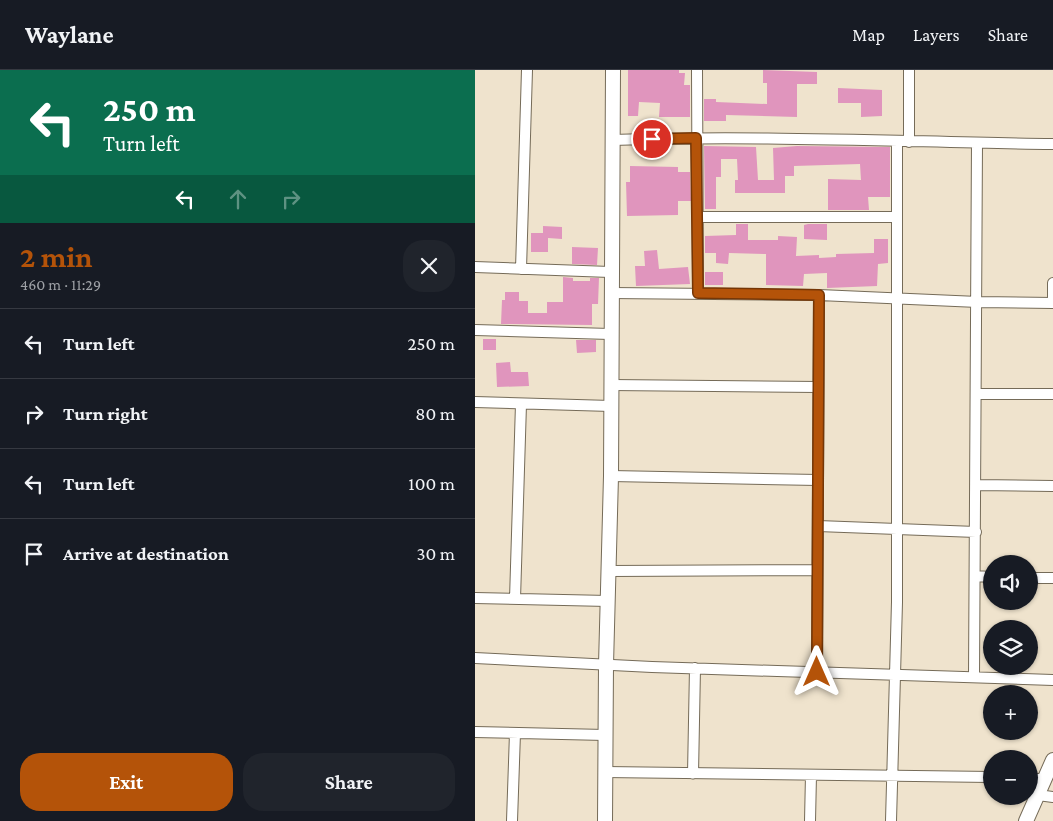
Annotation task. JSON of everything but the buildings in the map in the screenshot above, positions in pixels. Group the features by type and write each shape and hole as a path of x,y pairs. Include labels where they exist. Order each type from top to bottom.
{"street":[{"path":"521,269 527,70"},
{"path":"605,821 606,665 611,476 610,272 613,70"},
{"path":"697,70 698,293"},
{"path":"909,70 909,142"},
{"path":"612,140 696,138 1053,144"},
{"path":"891,821 895,675 897,142"},
{"path":"974,677 978,302 977,143"},
{"path":"698,217 897,217"},
{"path":"475,267 610,272"},
{"path":"611,293 819,295 978,302 1053,303 1053,283"},
{"path":"817,672 819,295"},
{"path":"475,330 610,334"},
{"path":"611,384 818,386"},
{"path":"977,394 1053,394"},
{"path":"475,402 611,406"},
{"path":"515,599 521,404"},
{"path":"611,476 818,480"},
{"path":"976,485 1053,486"},
{"path":"818,526 976,532"},
{"path":"609,571 817,570"},
{"path":"975,576 983,576"},
{"path":"1038,578 1053,578"},
{"path":"475,598 608,601"},
{"path":"475,658 606,665 1053,680"},
{"path":"693,774 695,668"},
{"path":"475,732 605,735"},
{"path":"512,821 515,733"},
{"path":"1053,760 1038,795 1053,797"},
{"path":"605,772 983,777"},
{"path":"810,821 811,775"},
{"path":"1038,779 1045,779"},
{"path":"1026,821 1033,805"}],"route":[{"path":"652,139 696,138 698,293 819,295 817,672"}]}
